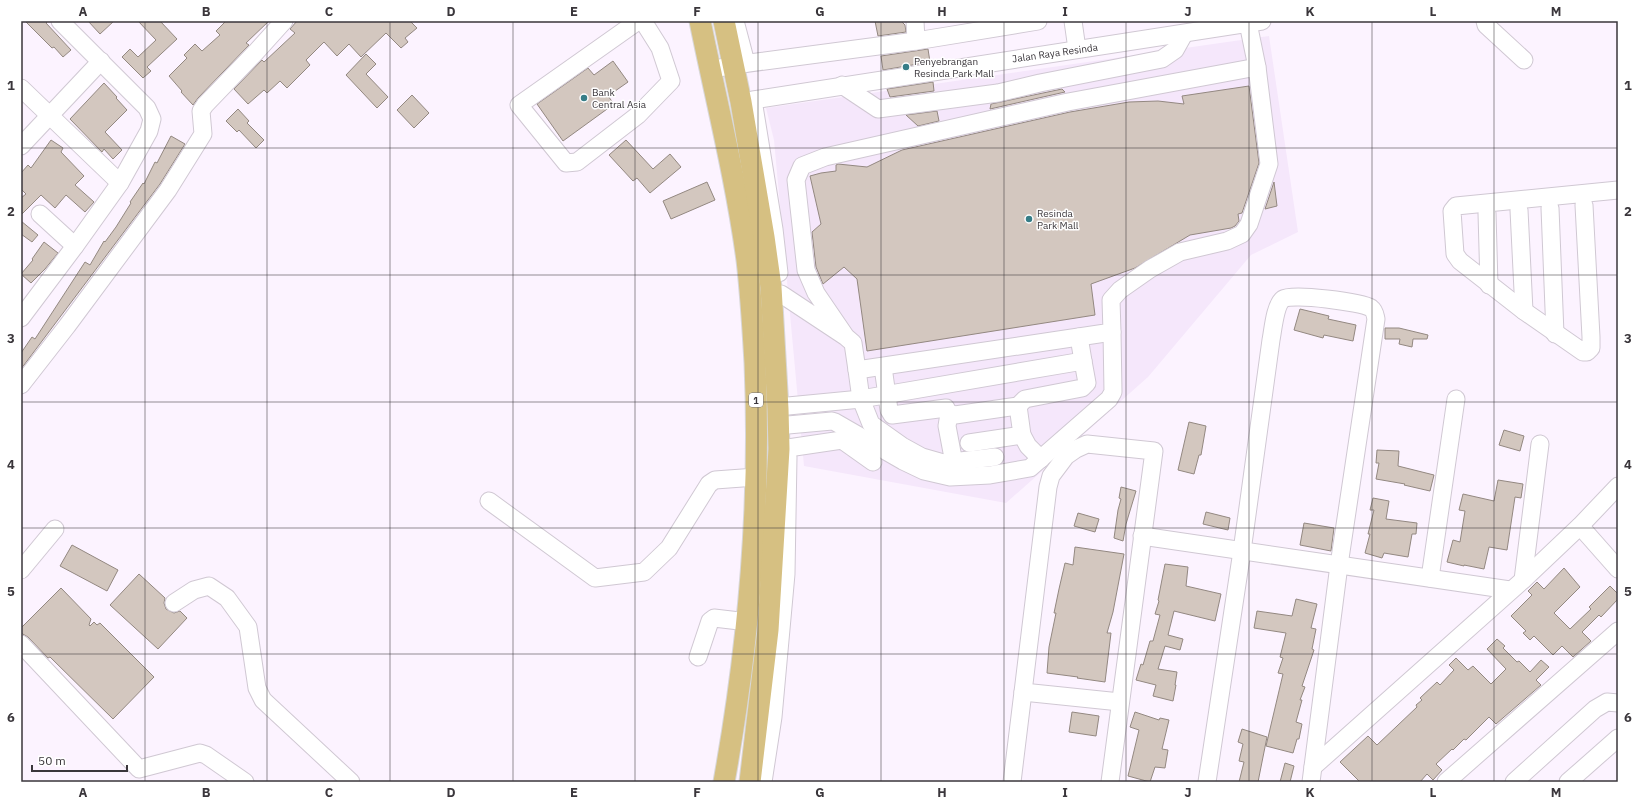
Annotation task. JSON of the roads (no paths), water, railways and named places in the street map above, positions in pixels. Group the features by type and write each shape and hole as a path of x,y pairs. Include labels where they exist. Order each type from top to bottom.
{"main road":[{"name":"1","path":"700,21 747,259 752,308 757,406 756,477 748,622 724,782"},
{"name":"1","path":"724,21 740,64 763,230 770,287 778,442 768,630 750,782"}],"street":[{"path":"24,308 75,246 120,183 150,131 152,119 147,108 60,21"},
{"path":"21,385 67,326 168,190 202,134 201,111 205,105 284,21"},
{"path":"638,21 519,105 566,163 576,162 638,115 671,81 660,48 643,21"},
{"path":"735,21 740,64"},
{"path":"915,21 916,41"},
{"path":"710,70 740,64 916,41 1038,21"},
{"path":"1074,21 1077,49"},
{"path":"1485,21 1486,25 1524,60"},
{"path":"788,425 832,421 836,422 903,461 924,471 950,477 990,475 1030,468 1041,459 1109,398 1113,392 1111,300 1120,290 1150,269 1180,252 1227,241 1242,234 1249,224 1269,164 1257,67 1255,22"},
{"name":"Jalan Raya Resinda","path":"781,294 774,229 753,100 1255,22"},
{"path":"842,86 878,109 998,93 1040,83 1162,59 1175,50 1184,34"},
{"path":"21,146 101,61"},
{"path":"846,337 816,293 806,270 796,180 802,166 825,157 1068,102 1257,67"},
{"path":"21,88 120,183"},
{"path":"1452,216 1550,208 1584,199 1615,187"},
{"path":"1584,199 1591,348 1587,352 1583,352 1555,334 1489,285 1460,261 1455,254 1452,216 1452,210 1456,206 1584,199"},
{"path":"1550,208 1555,334"},
{"path":"1520,210 1524,311"},
{"path":"1487,213 1489,285"},
{"path":"40,214 75,246"},
{"path":"781,294 853,343 861,399 871,424 890,439 922,457 943,463 995,457"},
{"path":"764,782 773,717 786,574 788,406 781,294"},
{"path":"1207,782 1242,551 1271,340 1277,309 1281,302 1290,297 1330,299 1370,307 1374,311 1376,319 1339,565 1312,775"},
{"path":"857,370 940,359 1112,332"},
{"path":"883,367 889,410 892,415 947,411 967,414 1018,406 1025,399 1082,388 1085,386 1087,383 1079,337"},
{"path":"940,359 947,411 947,426 954,462"},
{"path":"788,406 861,399 1083,361"},
{"path":"1430,578 1456,399"},
{"path":"1018,406 1022,436 1028,446 1041,459"},
{"path":"969,443 1022,436"},
{"path":"788,448 842,440 873,462"},
{"path":"1012,782 1048,487 1051,476 1066,456 1087,444 1154,451 1110,782"},
{"path":"1516,585 1540,444"},
{"path":"489,501 595,578 644,572 669,548 708,484 715,480 756,477"},
{"path":"1312,775 1580,526 1618,486"},
{"path":"1580,526 1618,569"},
{"path":"21,570 55,529"},
{"path":"1142,536 1430,578 1516,585"},
{"path":"174,603 194,590 209,586 227,598 248,627 257,688 263,700 351,782"},
{"path":"698,657 712,619 748,622"},
{"path":"1446,782 1618,631"},
{"path":"21,644 139,769 200,753 204,754 245,782"},
{"path":"1023,692 1120,702"},
{"path":"1514,782 1595,709 1607,702 1618,703"},
{"path":"1568,782 1618,738"}],"place":[{"name":"Penyebrangan Resinda Park Mall","path":"906,67"},
{"name":"Bank Central Asia","path":"584,98"},
{"name":"Resinda Park Mall","path":"1029,219"}]}
